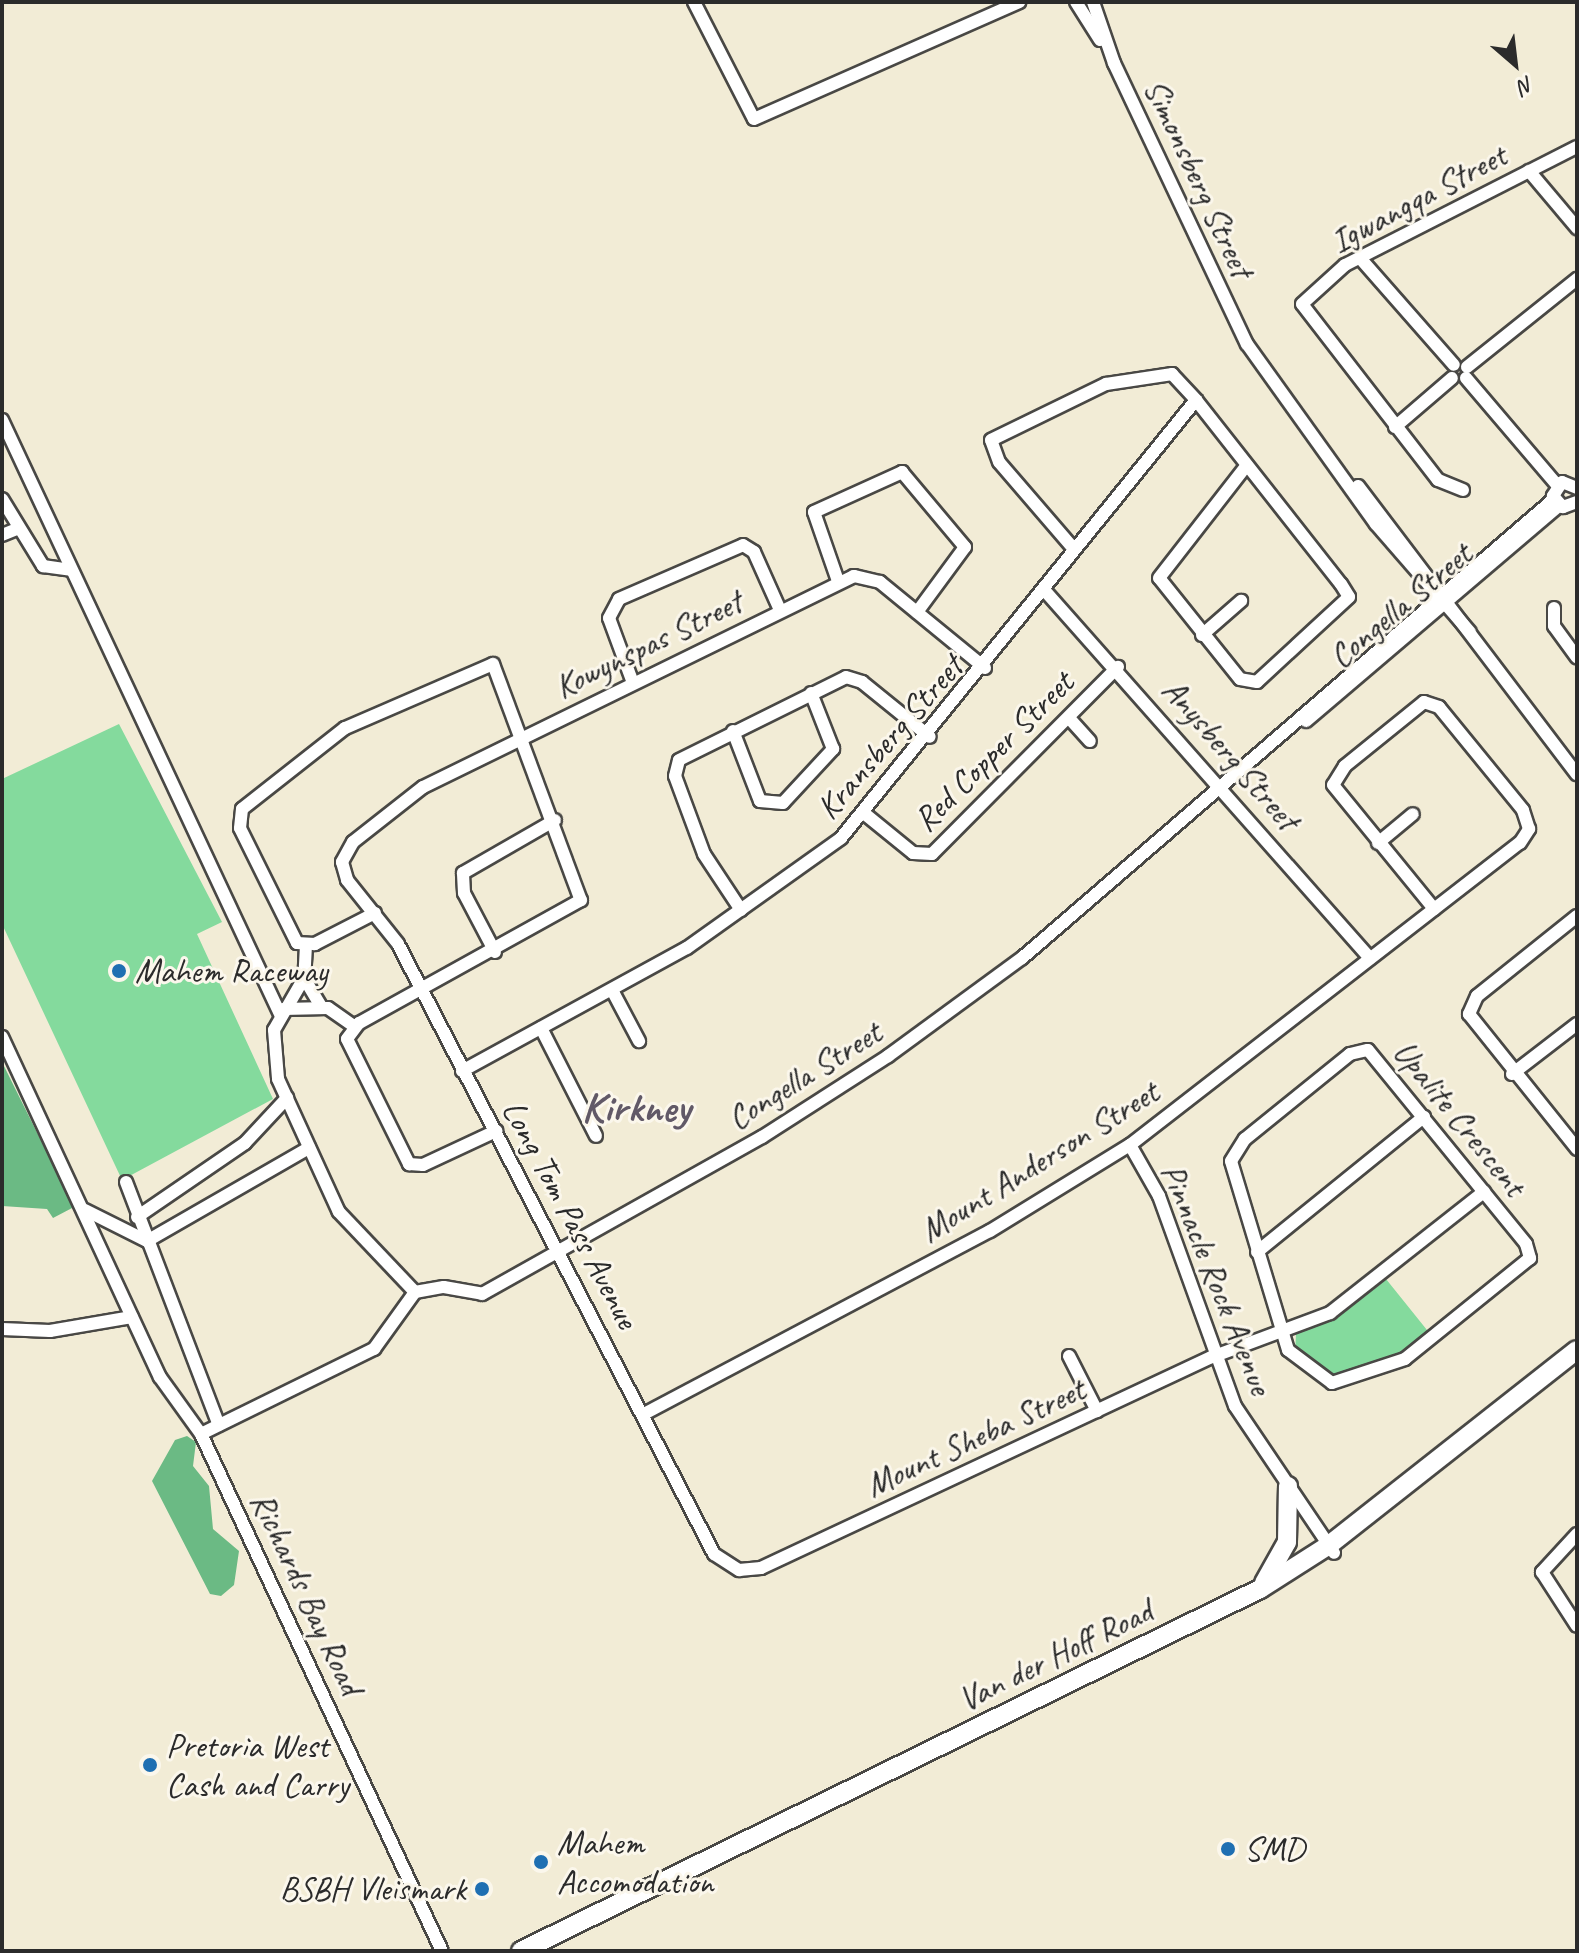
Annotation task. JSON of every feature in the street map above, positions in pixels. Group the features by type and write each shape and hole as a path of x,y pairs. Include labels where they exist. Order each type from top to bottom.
{"main road":[{"name":"Van der Hoff Road","path":"521,1951 1260,1589 1331,1549 1577,1350"},
{"name":"Van der Hoff Road","path":"543,1951 1224,1619 1331,1549 1577,1359"},
{"path":"1260,1589 1287,1542 1288,1486"}],"street":[{"path":"694,2 754,119 974,19 1019,2"},
{"path":"974,19 1003,2"},
{"path":"1076,2 1114,63"},
{"name":"Simonsberg Street","path":"1093,2 1114,63 1266,372 1577,774"},
{"name":"Igwangqa Street","path":"1463,490 1438,480 1302,309 1326,281 1360,258 1577,147"},
{"path":"1529,171 1577,228"},
{"path":"1360,258 1557,485 1577,487"},
{"path":"1395,427 1577,279"},
{"path":"1073,548 999,462 992,438 1121,380 1172,374 1196,400 1341,584 1348,603 1254,683 1242,681 1202,635 1159,575 1247,465"},
{"name":"Kransberg Street","path":"462,1071 612,990 741,910 865,814 1046,592 1073,548 1196,400"},
{"path":"2,420 282,1012"},
{"path":"838,581 814,512 902,472 965,547 917,612"},
{"path":"1557,485 1556,503 1576,505"},
{"path":"2,499 43,566 71,570"},
{"name":"Congella Street","path":"415,1292 444,1287 482,1294 762,1137 888,1056 1022,958 1224,787 1437,593 1556,503"},
{"name":"Congella Street","path":"1274,743 1446,604 1556,503"},
{"path":"2,535 19,528"},
{"path":"633,683 609,618 619,599 743,545 754,552 780,610"},
{"name":"Kowynspas Street","path":"342,862 353,842 404,799 838,581 868,576 985,668"},
{"name":"Anysberg Street","path":"1046,592 1118,667 1370,958"},
{"path":"1202,635 1241,601"},
{"path":"1554,608 1554,626 1577,658"},
{"path":"306,945 290,934 240,828 246,804 337,733 484,663 500,670 555,820 580,904 354,1026"},
{"name":"Red Copper Street","path":"865,814 913,853 932,854 1118,667"},
{"path":"741,910 708,861 675,772 682,756 811,693 854,678 930,737"},
{"path":"733,731 760,801 783,803 833,749 811,693"},
{"name":"Mount Anderson Street","path":"644,1414 990,1231 1130,1145 1434,909 1529,829 1523,810 1432,703 1415,707 1334,781 1378,843 1434,909"},
{"path":"1069,718 1090,741"},
{"path":"1378,843 1413,814"},
{"path":"495,952 464,893 463,873 555,820"},
{"name":"Long Tom Pass Avenue","path":"342,862 347,880 375,913 422,990 462,1071 560,1249 714,1554 739,1570 761,1568"},
{"path":"306,945 375,913"},
{"path":"1577,916 1470,1007 1473,1024 1577,1149"},
{"path":"201,1434 374,1349 415,1292 339,1212 274,1065 282,1012 304,978 306,945"},
{"path":"304,978 321,1006 354,1026"},
{"path":"612,990 639,1041"},
{"path":"282,1012 321,1006"},
{"path":"1512,1074 1577,1024"},
{"path":"354,1026 349,1050 406,1162 423,1165 496,1131"},
{"path":"541,1028 596,1136"},
{"name":"Richards Bay Road","path":"2,1037 160,1377 201,1434 442,1951"},
{"name":"Upalite Crescent","path":"1360,1049 1375,1054 1484,1192 1526,1244 1528,1263 1415,1353 1325,1382 1292,1358 1280,1331 1232,1172 1233,1154 1245,1139 1360,1049"},
{"path":"137,1217 245,1143 287,1098"},
{"path":"1257,1252 1424,1117"},
{"name":"Pinnacle Rock Avenue","path":"1130,1145 1159,1196 1212,1357 1288,1486 1331,1549"},
{"path":"147,1241 309,1148"},
{"path":"126,1182 219,1425"},
{"name":"Mount Sheba Street","path":"761,1568 1212,1357 1340,1306 1484,1192"},
{"path":"85,1210 147,1241"},
{"path":"2,1329 50,1331 132,1317"},
{"path":"1069,1356 1097,1411"},
{"path":"1577,1534 1542,1572 1577,1626"}],"green space":[{"name":"Mahem Raceway","path":"119,724 222,922 197,934 273,1099 122,1180 2,924 2,779"},
{"path":"2,1062 74,1207 53,1218 47,1209 2,1206"},
{"path":"1386,1279 1431,1335 1412,1351 1326,1378 1295,1356 1296,1333 1339,1316"},
{"path":"187,1436 196,1442 193,1466 209,1486 213,1529 239,1551 234,1585 221,1596 210,1594 152,1481 175,1440"}],"place":[{"name":"Mahem Raceway","path":"119,971"},
{"name":"Pretoria West Cash and Carry","path":"150,1765"},
{"name":"SMD","path":"1228,1849"},
{"name":"Mahem Accomodation","path":"541,1862"},
{"name":"BSBH Vleismark","path":"482,1889"}],"district":[{"name":"Kirkney","path":"636,1108"}]}
